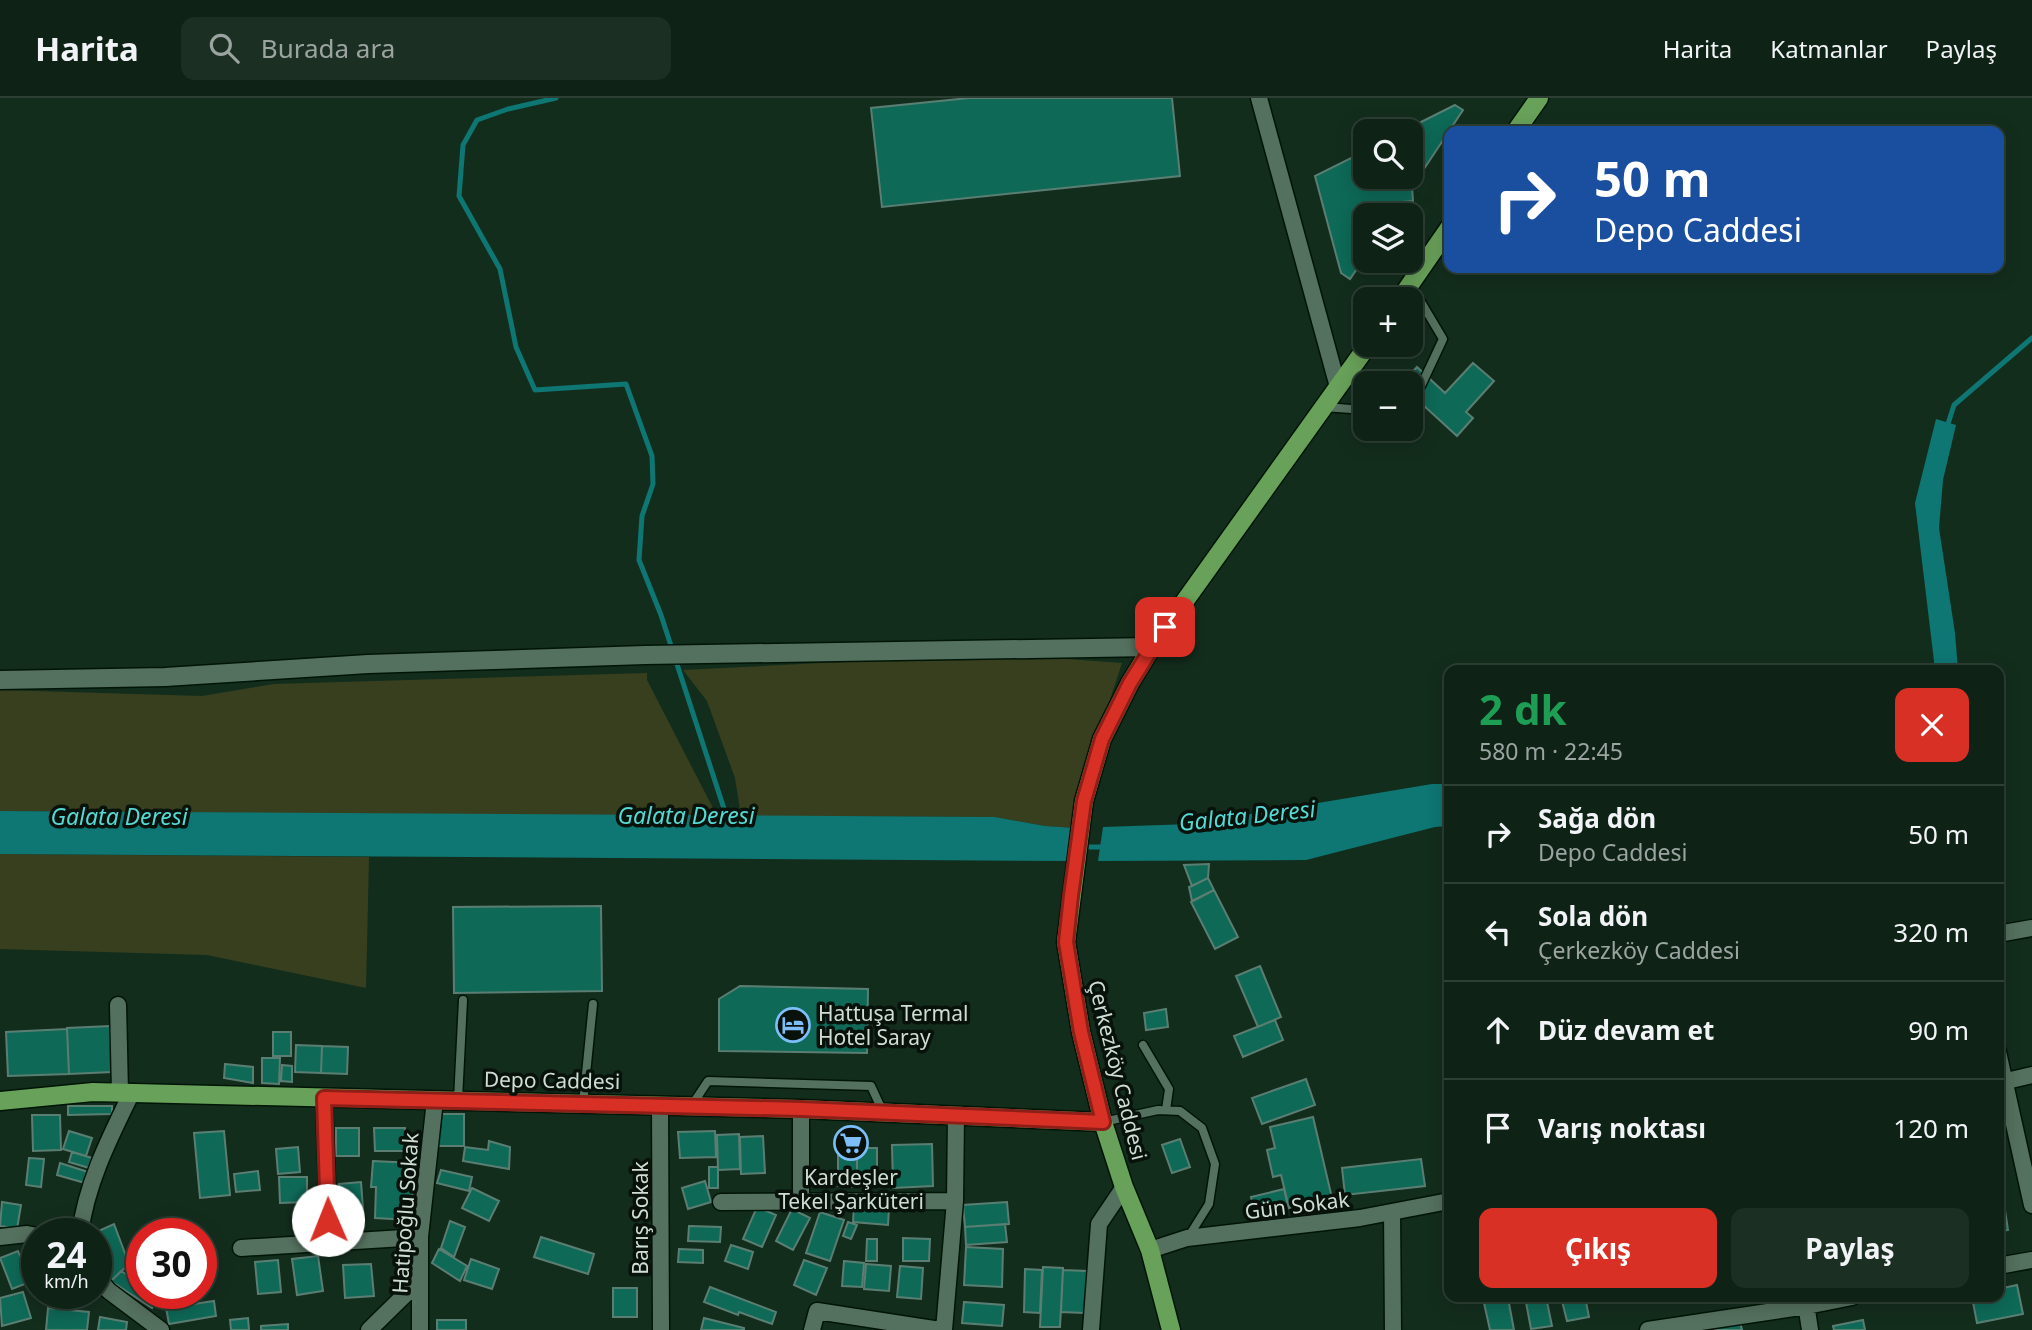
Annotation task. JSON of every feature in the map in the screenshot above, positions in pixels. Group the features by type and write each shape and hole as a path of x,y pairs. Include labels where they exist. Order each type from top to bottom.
{"main road":[{"path":"1519,126 1539,98"},
{"path":"1409,287 1444,235"},
{"name":"Çerkezköy Caddesi","path":"1171,1330 1150,1250 1124,1187 1103,1122 1081,1032 1066,942 1084,801 1102,739 1130,683 1152,647 1359,357"},
{"name":"Depo Caddesi","path":"0,1101 93,1091 801,1109 1103,1122"}],"street":[{"path":"1259,98 1338,387"},
{"path":"0,680 165,677 368,664 645,655 1152,647"},
{"path":"2004,933 2032,928"},
{"path":"82,1218 125,1092 118,1005"},
{"path":"2004,1082 2032,1075"},
{"path":"2004,1091 2032,1205"},
{"path":"324,1098 329,1242"},
{"name":"Hatipoğlu Sokak","path":"419,1330 420,1237 435,1100"},
{"name":"Barış Sokak","path":"660,1105 661,1330"},
{"path":"801,1109 801,1202"},
{"path":"812,1330 817,1311 899,1327 942,1330 955,1200 956,1115"},
{"path":"1091,1330 1099,1224 1124,1187"},
{"path":"721,1202 955,1200"},
{"name":"Gün Sokak","path":"1150,1250 1187,1238 1360,1219 1444,1202"},
{"path":"1392,1212 1393,1330"},
{"path":"0,1237 21,1235"},
{"path":"241,1248 420,1237"},
{"path":"2004,1265 2032,1260"},
{"path":"369,1330 419,1282"},
{"path":"112,1293 161,1330"},
{"path":"1648,1330 1801,1302"},
{"path":"1806,1302 1810,1330"}],"lane":[{"path":"1411,284 1443,340 1423,382"},
{"path":"1324,407 1353,409"},
{"path":"458,1100 463,1000"},
{"path":"583,1104 593,1004"},
{"path":"1143,1045 1169,1089 1166,1110"},
{"path":"691,1106 708,1081 722,1081 871,1086 883,1112"},
{"path":"1103,1122 1166,1110 1180,1111 1202,1128 1215,1164 1209,1204 1187,1238"}],"green space":[{"path":"999,654 1122,663 1088,767 1076,828 1045,826 995,817 741,816 735,778 707,701 683,670"},
{"path":"647,673 647,680 714,810 709,817 0,811 0,690 202,696 274,684"},
{"path":"0,854 369,857 366,988 207,955 0,949"}],"water":[{"path":"1936,419 1956,425 1943,480 1939,528 1958,665 1934,665 1915,503"},
{"path":"1444,784 1444,826 1306,860 1098,861 1103,827 1191,824"},
{"path":"0,811 995,817 1045,826 1076,828 1071,861 0,854"}],"building":[{"path":"969,98 1172,98 1180,176 882,207 871,108"},
{"path":"1455,105 1463,110 1452,126 1444,126 1444,139 1423,170 1423,121"},
{"path":"1353,157 1353,189 1412,189 1413,201 1353,203 1354,273 1350,279 1341,273 1315,176"},
{"path":"1473,363 1494,381 1466,412 1473,418 1457,436 1423,405 1423,373 1445,393"},
{"path":"1209,864 1208,878 1192,886 1184,865"},
{"path":"1208,878 1214,890 1192,901 1189,887"},
{"path":"1214,890 1238,937 1215,949 1191,902"},
{"path":"601,906 602,991 454,993 453,907"},
{"path":"1260,966 1281,1017 1258,1027 1236,976"},
{"name":"Hattuşa Termal Hotel Saray","path":"740,986 868,989 867,1053 719,1051 719,999"},
{"path":"1166,1009 1168,1027 1146,1030 1144,1013"},
{"path":"1275,1020 1283,1040 1243,1057 1234,1036"},
{"path":"110,1026 112,1072 69,1074 67,1028"},
{"path":"67,1029 69,1074 8,1076 6,1032"},
{"path":"273,1032 291,1032 291,1056 273,1056"},
{"path":"296,1045 322,1046 321,1073 295,1072"},
{"path":"322,1046 348,1047 347,1074 321,1073"},
{"path":"262,1058 280,1058 279,1084 262,1083"},
{"path":"225,1064 253,1067 253,1083 224,1078"},
{"path":"282,1065 292,1066 292,1082 281,1081"},
{"path":"1306,1079 1315,1105 1262,1124 1252,1098"},
{"path":"68,1106 112,1106 112,1114 68,1115"},
{"path":"436,1114 464,1114 464,1146 436,1146"},
{"path":"32,1115 60,1115 61,1150 33,1151"},
{"path":"1313,1117 1332,1198 1289,1208 1281,1175 1273,1177 1267,1150 1275,1148 1270,1127"},
{"path":"336,1128 359,1128 359,1156 336,1156"},
{"path":"374,1128 405,1128 405,1151 375,1151"},
{"path":"69,1131 92,1138 86,1156 63,1149"},
{"path":"224,1131 230,1195 200,1198 194,1133"},
{"path":"715,1131 716,1157 680,1158 678,1132"},
{"path":"739,1134 740,1169 718,1170 717,1135"},
{"path":"763,1136 765,1173 741,1174 740,1137"},
{"path":"1180,1139 1190,1167 1172,1173 1162,1145"},
{"path":"489,1141 510,1147 509,1169 463,1161 465,1147 488,1150"},
{"path":"932,1144 933,1186 893,1188 892,1145"},
{"path":"298,1147 300,1172 278,1174 276,1149"},
{"path":"838,1147 857,1148 857,1187 838,1186"},
{"path":"857,1148 877,1148 877,1187 857,1187"},
{"path":"72,1152 92,1158 89,1168 69,1162"},
{"path":"29,1158 44,1159 41,1187 26,1185"},
{"path":"1421,1159 1425,1186 1345,1195 1342,1168"},
{"path":"373,1161 414,1163 411,1220 375,1218 376,1187 371,1187"},
{"path":"60,1163 88,1172 85,1183 57,1175"},
{"path":"709,1167 718,1167 718,1188 709,1188"},
{"path":"441,1170 472,1177 469,1191 437,1183"},
{"path":"258,1171 260,1190 236,1192 234,1174"},
{"path":"279,1177 307,1177 307,1202 280,1203"},
{"path":"705,1181 711,1202 688,1209 682,1188"},
{"path":"361,1182 364,1222 341,1223 339,1184"},
{"path":"472,1188 499,1201 489,1221 462,1208"},
{"path":"1284,1189 1288,1206 1255,1214 1251,1197"},
{"path":"2,1202 21,1205 17,1229 0,1226"},
{"path":"1007,1202 1009,1224 965,1227 963,1205"},
{"path":"2004,1204 2008,1230 2004,1231"},
{"path":"854,1205 889,1208 888,1225 853,1222"},
{"path":"757,1207 776,1215 762,1247 743,1239"},
{"path":"792,1209 810,1218 793,1250 776,1241"},
{"path":"820,1212 844,1220 830,1261 806,1253"},
{"path":"450,1221 465,1227 454,1257 441,1248"},
{"path":"848,1222 857,1225 851,1239 843,1236"},
{"path":"114,1224 126,1256 126,1267 112,1280"},
{"path":"1005,1224 1007,1242 966,1245 965,1227"},
{"path":"689,1226 721,1227 720,1242 688,1241"},
{"path":"541,1237 594,1254 588,1274 534,1257"},
{"path":"903,1238 930,1239 929,1261 903,1261"},
{"path":"867,1239 877,1239 877,1261 866,1261"},
{"path":"731,1245 753,1252 748,1269 725,1261"},
{"path":"966,1247 1003,1249 1002,1287 964,1285"},
{"path":"439,1249 467,1266 460,1281 432,1263"},
{"path":"679,1249 703,1250 703,1263 678,1262"},
{"path":"18,1251 21,1259 21,1286 12,1289 0,1258"},
{"path":"318,1256 323,1291 297,1295 292,1259"},
{"path":"471,1259 499,1269 492,1289 464,1280"},
{"path":"278,1260 281,1292 258,1294 255,1262"},
{"path":"804,1260 827,1268 816,1295 794,1285"},
{"path":"844,1261 864,1263 862,1287 842,1286"},
{"path":"371,1264 374,1296 345,1298 343,1265"},
{"path":"866,1264 891,1266 889,1291 864,1289"},
{"path":"900,1266 923,1268 921,1299 897,1297"},
{"path":"1043,1267 1063,1268 1060,1327 1040,1327"},
{"path":"1025,1269 1042,1270 1040,1313 1024,1312"},
{"path":"1063,1270 1087,1271 1085,1313 1061,1312"},
{"path":"121,1271 126,1274 126,1291 112,1282"},
{"path":"2017,1285 2023,1314 1977,1323 1973,1302 2004,1302 2004,1288"},
{"path":"710,1287 776,1312 772,1324 704,1302"},
{"path":"613,1288 637,1288 637,1317 613,1317"},
{"path":"21,1293 21,1309 28,1309 31,1318 2,1326 0,1298"},
{"path":"964,1302 1004,1305 1002,1326 962,1323"},
{"path":"1509,1302 1514,1330 1490,1330 1484,1303"},
{"path":"1526,1302 1547,1302 1552,1326 1531,1329"},
{"path":"1562,1302 1586,1302 1589,1317 1567,1321"},
{"path":"48,1309 89,1312 87,1330 46,1330"},
{"path":"166,1309 215,1309 216,1316 169,1324"},
{"path":"100,1317 127,1322 126,1330 98,1330"},
{"path":"248,1318 249,1330 231,1330 230,1320"},
{"path":"704,1318 744,1328 744,1330 701,1330"},
{"path":"437,1320 466,1320 466,1330 437,1330"},
{"path":"1863,1320 1865,1330 1834,1330 1833,1326"},
{"path":"1740,1321 1742,1330 1715,1330 1714,1326"},
{"path":"288,1324 288,1330 261,1330 261,1326"}],"waterway":[{"path":"556,98 508,109 477,120 463,145 459,196 500,269 516,347 535,390 626,384 652,456 653,484 642,516 639,560 661,615 728,821"},
{"name":"Galata Deresi","path":"1947,427 1954,405 2032,338"},
{"name":"Galata Deresi","path":"1081,847 1106,847"}],"place":[{"name":"Hattuşa Termal Hotel Saray","path":"793,1025"},
{"name":"Kardeşler Tekel Şarküteri","path":"851,1143"}],"route":[{"path":"328,1220 324,1098 801,1109 1103,1122 1081,1032 1066,942 1071,896 1084,801 1102,739 1130,683 1165,627"}]}
